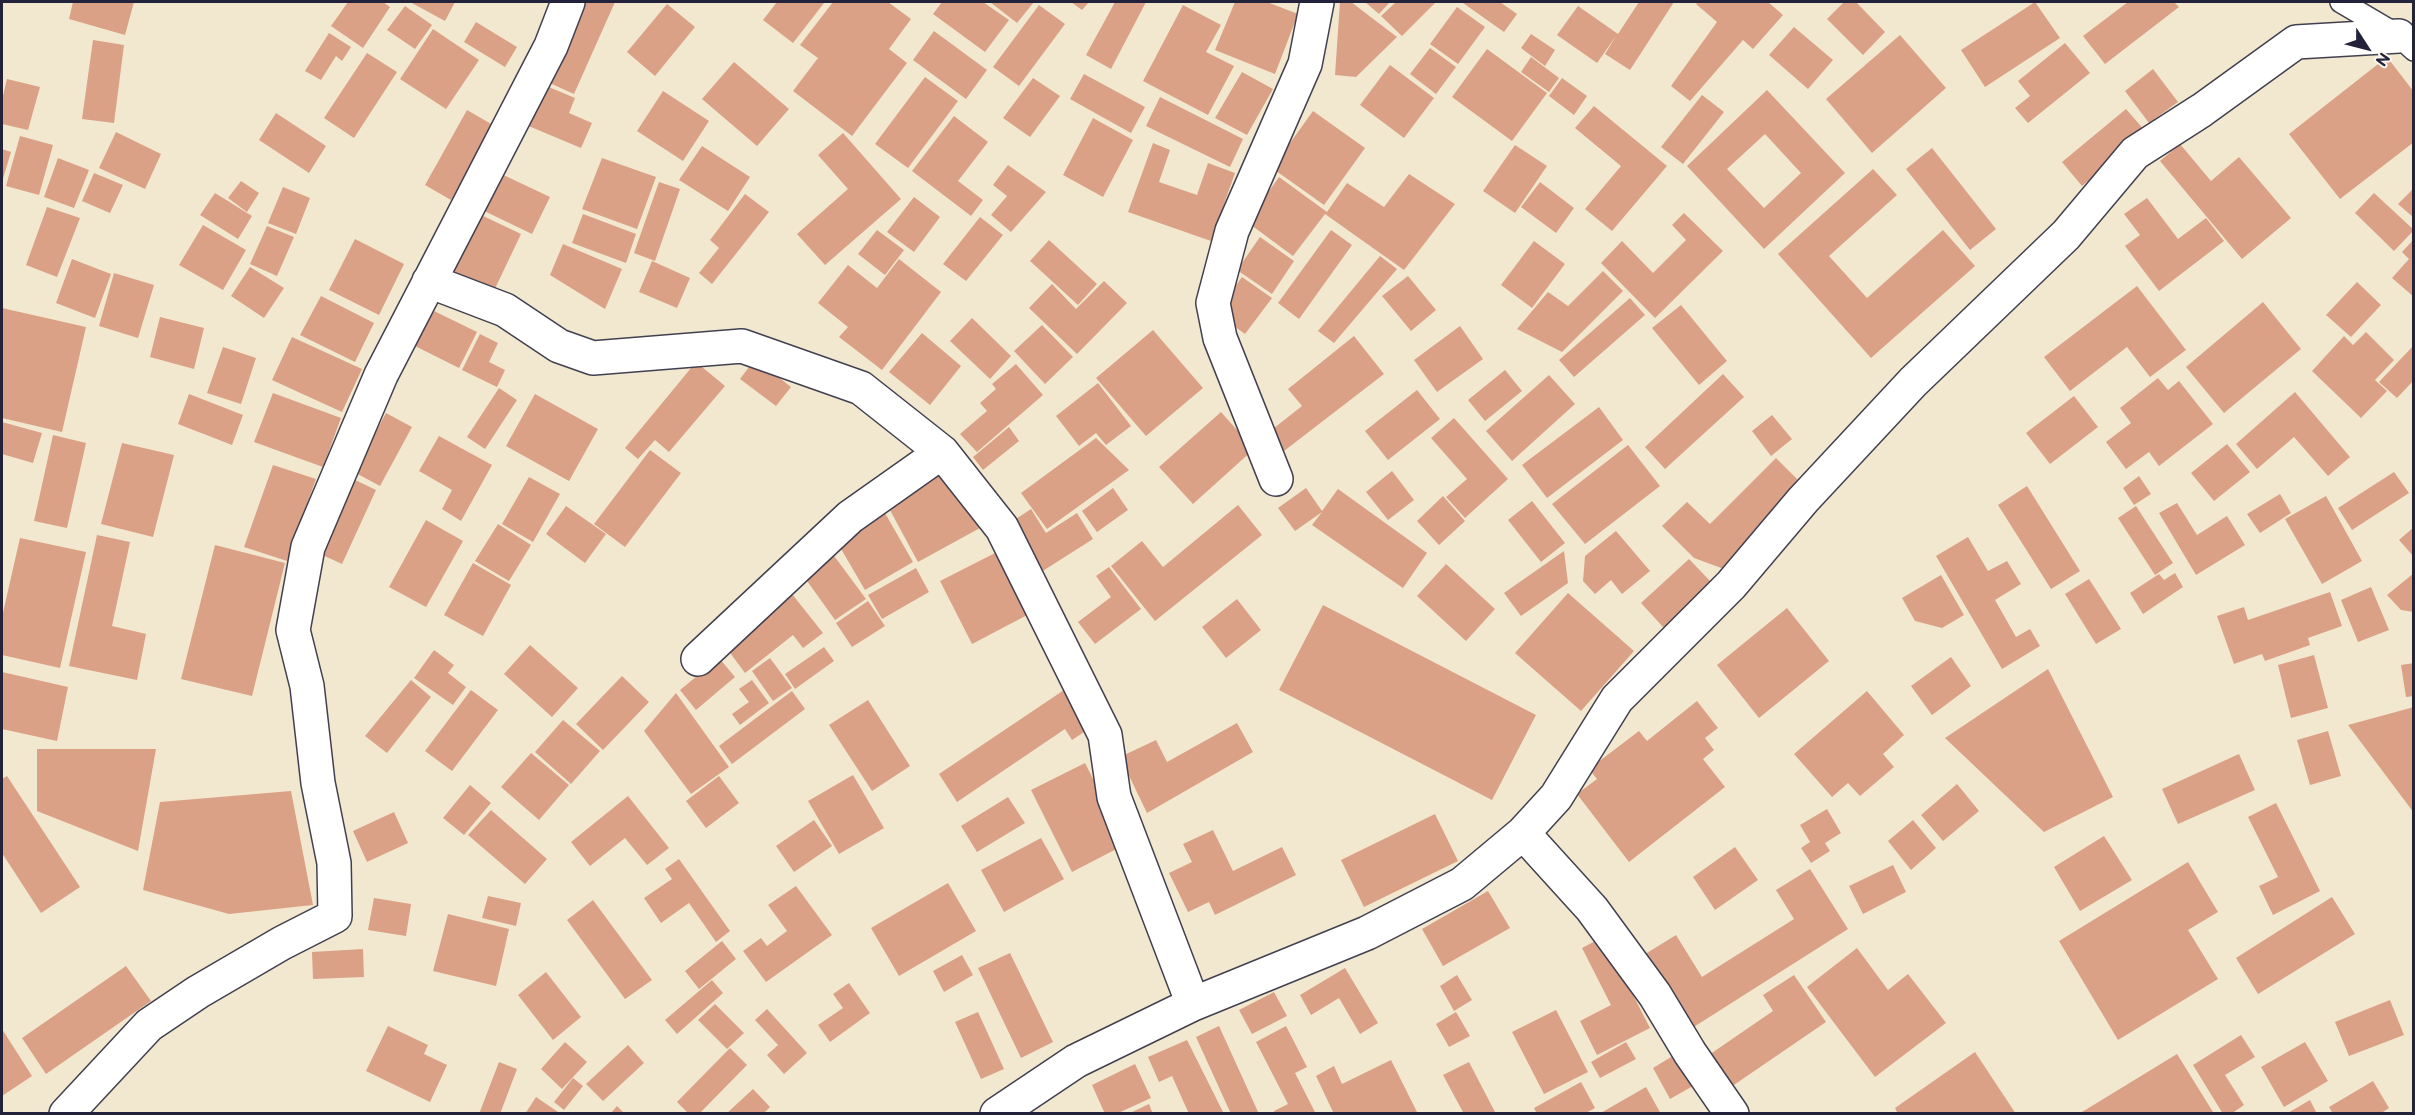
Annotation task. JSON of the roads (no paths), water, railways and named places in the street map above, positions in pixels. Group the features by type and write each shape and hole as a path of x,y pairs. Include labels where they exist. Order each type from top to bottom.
{"street":[{"path":"66,1113 149,1025 198,992 335,916 334,863 318,783 307,686 293,630 308,547 381,375 551,46 568,2"},
{"path":"1276,479 1243,403 1220,339 1213,303 1232,231 1305,64 1317,2"},
{"path":"997,1113 1076,1060 1193,1004 1367,933 1462,884 1523,833 1556,797 1617,699 1731,585 1803,500 1913,382 2066,235 2135,153 2202,110 2296,42 2406,43"},
{"path":"429,281 505,310 559,346 593,358 742,346 861,388 942,452 1002,528 1105,735 1114,797 1193,1004"},
{"path":"698,659 850,518 942,452"},
{"path":"1523,833 1592,909 1655,995 1690,1053 1732,1113"}],"lane":[{"path":"2341,2 2406,43"}]}
